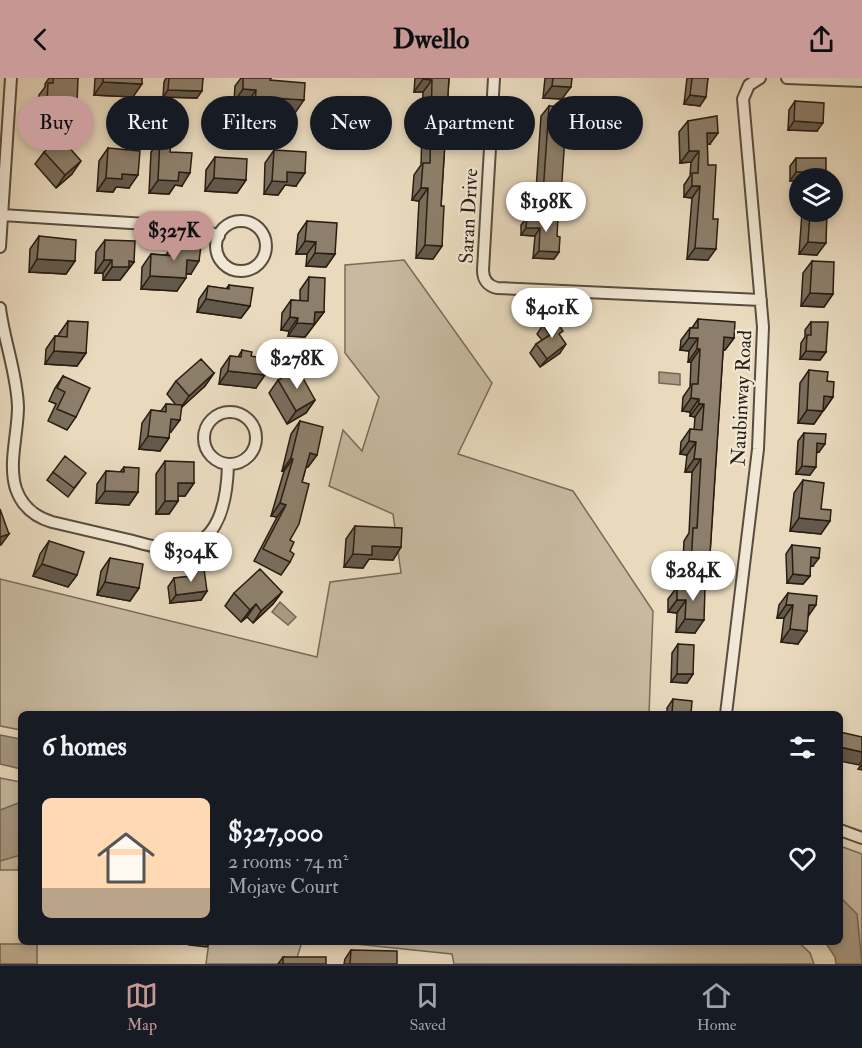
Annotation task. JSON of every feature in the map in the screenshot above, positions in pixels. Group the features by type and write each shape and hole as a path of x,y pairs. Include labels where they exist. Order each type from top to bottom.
{"street":[{"path":"0,247 11,78"},
{"name":"Saran Drive","path":"494,78 483,270 487,283 497,288 761,300"},
{"name":"Naubinway Road","path":"726,711 758,449 763,327 743,99 749,85 760,78"},
{"path":"787,78 862,81"},
{"path":"2,214 195,227 219,236"},
{"path":"234,222 252,224 264,238 264,256 251,269 232,270 219,258 216,246 219,236 223,229 234,222"},
{"path":"0,308 15,379 18,407 14,481 20,498 35,515 52,522 159,547 187,547 205,536 220,517 227,491 228,465"},
{"path":"231,412 249,421 256,440 248,458 228,465 210,456 203,437 212,419 231,412"},
{"path":"843,831 862,838"}],"shaded area":[{"path":"404,260 492,383 458,454 573,491 653,611 649,711 18,711 18,729 0,726 0,579 317,657 330,582 401,573 393,514 329,486 343,430 362,451 379,397 345,353 345,265"},
{"path":"659,372 680,374 680,385 659,383"},
{"path":"280,602 296,617 288,625 272,612"},
{"path":"0,735 18,738 18,768 0,764"},
{"path":"0,778 18,781 18,822 0,822"},
{"path":"18,803 18,856 0,861 0,810"},
{"path":"843,847 862,854 862,957 843,919"},
{"path":"0,852 18,854 18,870 0,870"},
{"path":"843,900 857,914 862,964 836,964 835,957 827,945 843,945"},
{"path":"0,944 37,945 37,964 0,964"},
{"path":"209,945 301,945 295,964 206,964"},
{"path":"365,945 801,945 810,953 814,964 454,964 452,954"}],"building":[{"path":"53,78 78,78 77,96 47,96 48,83 53,83"},
{"path":"103,78 142,78 142,84 103,82"},
{"path":"169,78 203,78 202,91 168,90"},
{"path":"243,78 271,78 270,80 305,83 304,100 298,100 298,96 256,96 256,90 243,89"},
{"path":"449,78 448,96 432,96 432,80 423,79"},
{"path":"553,78 572,78 571,87 552,86"},
{"path":"692,78 708,78 706,97 690,95"},
{"path":"795,101 824,103 823,123 794,121"},
{"path":"717,116 718,133 707,133 708,165 716,165 713,219 718,219 716,249 695,248 700,186 692,186 692,173 698,173 699,151 689,151 688,121"},
{"path":"547,135 547,150 564,150 561,195 543,194"},
{"path":"46,150 71,150 81,161 65,175 44,152"},
{"path":"108,150 140,151 138,175 122,174 122,179 106,178"},
{"path":"159,150 192,153 190,173 179,172 178,181 158,180"},
{"path":"274,150 306,152 305,173 287,172 287,182 272,181"},
{"path":"430,150 444,150 441,206 444,206 442,246 425,245 428,188 421,188 423,163 430,163"},
{"path":"215,157 247,159 246,180 214,178"},
{"path":"796,158 826,158 826,168 796,168"},
{"path":"527,217 558,217 559,252 539,251 540,228 526,228"},
{"path":"307,221 337,223 335,254 315,253 316,242 305,241"},
{"path":"809,222 827,222 826,243 808,242"},
{"path":"39,236 76,240 75,261 37,259"},
{"path":"105,240 135,241 134,262 129,261 129,267 112,267 112,260 104,260"},
{"path":"174,244 201,246 199,261 187,260 186,278 150,276 151,254 173,256"},
{"path":"812,261 834,262 833,294 810,293"},
{"path":"309,277 325,278 324,312 315,312 314,324 297,323 298,318 290,317 291,300 308,301"},
{"path":"229,285 253,288 250,306 206,299 208,286 229,289"},
{"path":"554,318 563,331 559,334 566,344 547,359 536,344 550,335 543,325"},
{"path":"698,319 735,322 734,338 724,337 709,569 691,568 693,528 697,528 701,459 694,459 696,442 689,441 690,429 702,430 704,404 699,404 699,399 691,398 692,384 698,384 700,349 697,349 698,338 689,338 690,328 698,328"},
{"path":"68,321 88,322 86,353 54,351 55,336 67,337"},
{"path":"811,322 828,322 826,352 806,351 807,335 811,335"},
{"path":"242,350 252,352 251,356 267,359 265,375 228,371 230,356 241,357"},
{"path":"201,359 214,373 189,396 176,381"},
{"path":"298,369 315,400 296,411 278,380"},
{"path":"809,370 828,372 827,381 834,382 833,397 824,396 823,411 807,410"},
{"path":"63,376 90,388 76,417 57,409 65,392 57,388"},
{"path":"166,404 182,405 180,420 171,419 169,438 148,436 151,410 166,412"},
{"path":"300,421 323,427 317,455 310,453 302,482 309,484 299,524 290,540 294,542 290,551 294,554 290,562 263,549 286,505 280,503 293,459 291,458"},
{"path":"804,433 826,434 825,444 817,443 816,467 802,466"},
{"path":"65,456 86,473 74,488 53,472"},
{"path":"165,461 194,462 194,483 178,483 178,501 165,501"},
{"path":"124,467 139,468 138,492 105,491 106,471 124,472"},
{"path":"803,480 824,483 821,509 831,510 830,521 799,518"},
{"path":"0,509 9,534 0,537"},
{"path":"355,526 402,528 401,547 372,546 372,555 353,554"},
{"path":"49,541 84,552 77,575 42,564"},
{"path":"792,545 820,548 819,558 811,557 810,576 793,574"},
{"path":"110,558 143,564 139,588 105,582"},
{"path":"204,569 207,591 176,595 174,578 192,576 191,570"},
{"path":"260,569 282,592 261,611 256,604 250,610 234,593"},
{"path":"677,587 705,588 704,620 685,619 686,600 677,600"},
{"path":"788,593 817,596 816,605 809,605 807,631 790,629 793,605 786,605"},
{"path":"678,644 694,645 693,674 677,674"},
{"path":"673,699 692,701 691,711 672,711"},
{"path":"843,733 862,737 862,752 843,748"},
{"path":"351,950 397,951 397,964 350,964"},
{"path":"283,957 326,957 326,964 283,964"}]}
